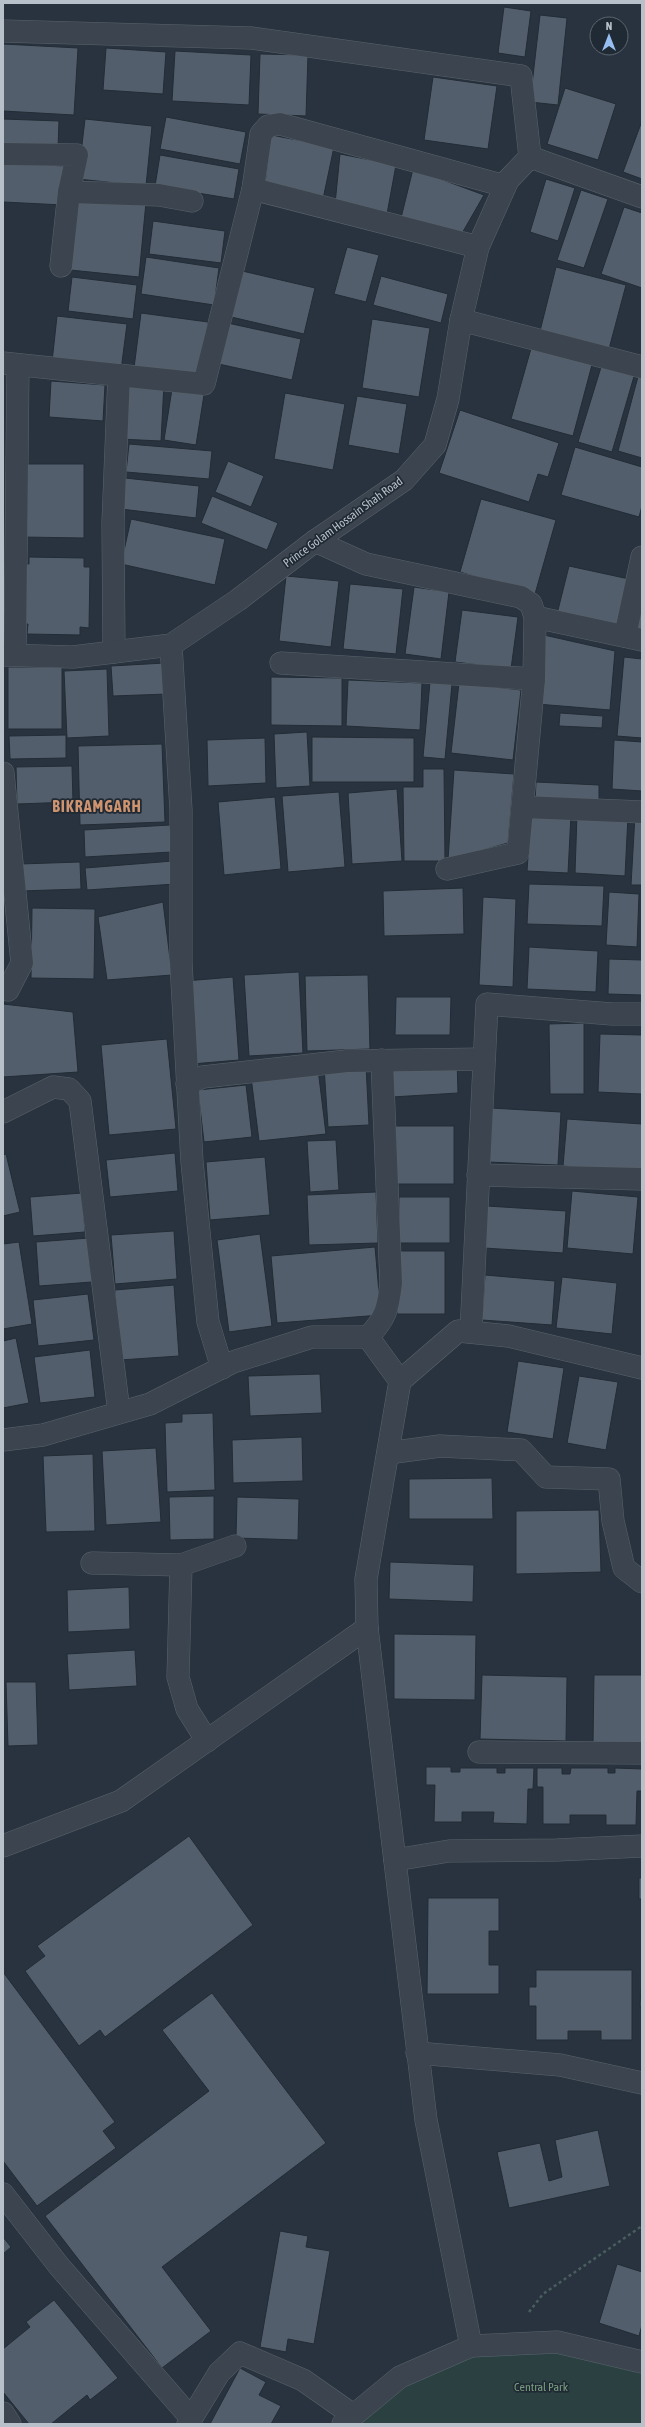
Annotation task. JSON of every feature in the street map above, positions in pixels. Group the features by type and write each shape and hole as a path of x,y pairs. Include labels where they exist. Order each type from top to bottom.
{"street":[{"path":"3,31 251,38 521,76 530,157 642,197"},
{"path":"9,655 10,364 204,384 253,189 261,134 268,126 280,124 505,186"},
{"path":"3,154 77,155 69,192 61,266"},
{"name":"Prince Golam Hossain Shah Road","path":"9,655 73,657 171,645 238,600 315,541 404,480 435,445 448,399 460,320 478,246 505,186 530,157"},
{"path":"253,189 478,246"},
{"path":"69,192 159,195 192,201"},
{"path":"460,320 642,366"},
{"path":"114,652 113,522 119,375"},
{"path":"315,541 366,564 521,597 531,604 535,617 534,679 524,807 518,853 447,869"},
{"path":"535,617 634,638 642,557"},
{"path":"171,645 181,810 181,963 192,1162 208,1322 222,1368"},
{"path":"281,663 534,679"},
{"path":"3,773 22,963 8,990"},
{"path":"524,807 642,812"},
{"path":"470,1332 487,1004 612,1014 642,1014"},
{"path":"187,1084 203,1077 347,1061 484,1059"},
{"path":"3,1440 43,1435 150,1404 222,1368 312,1337 368,1337 382,1323 388,1308 391,1283 382,1060"},
{"path":"3,1112 53,1087 69,1089 80,1101 119,1412"},
{"path":"478,1175 642,1179"},
{"path":"470,2346 426,2120 367,1628 366,1580 400,1381 458,1331 508,1336 642,1368"},
{"path":"368,1337 400,1381"},
{"path":"388,1453 440,1446 521,1450 546,1477 609,1479 613,1521 624,1568 642,1582"},
{"path":"92,1563 181,1565 235,1546"},
{"path":"181,1565 178,1676 187,1709 207,1741"},
{"path":"3,1846 121,1801 367,1628"},
{"path":"479,1752 642,1752"},
{"path":"395,1860 450,1851 557,1850 642,1846"},
{"path":"417,2053 560,2065 642,2083"},
{"path":"3,2194 59,2266 189,2421 219,2373 240,2353 303,2380 348,2420 400,2377 470,2346 557,2342 642,2362"},
{"path":"3,2413 10,2424"}],"path":[{"path":"503,2344 543,2294 642,2226"}],"green space":[{"name":"Central Park","path":"558,2349 642,2374 642,2424 357,2424 406,2384 475,2353"}],"building":[{"path":"504,7 531,11 525,57 498,53"},
{"path":"540,15 567,18 558,105 530,102"},
{"path":"3,44 78,48 74,115 3,111"},
{"path":"106,48 166,52 163,94 103,90"},
{"path":"175,51 251,55 249,105 172,101"},
{"path":"260,54 308,55 306,116 258,114"},
{"path":"433,77 497,86 488,149 424,140"},
{"path":"565,88 616,104 598,160 547,144"},
{"path":"166,117 246,132 240,164 160,149"},
{"path":"3,119 59,121 58,148 3,145"},
{"path":"85,119 152,126 146,186 78,179"},
{"path":"642,121 642,179 623,172"},
{"path":"271,135 334,147 323,199 265,183"},
{"path":"340,154 396,165 387,214 335,204"},
{"path":"160,155 239,169 234,199 155,186"},
{"path":"3,163 65,166 63,205 3,202"},
{"path":"413,169 484,195 461,235 401,218"},
{"path":"546,179 575,188 558,241 530,232"},
{"path":"581,190 608,199 584,268 557,260"},
{"path":"77,195 146,202 139,277 70,270"},
{"path":"624,207 642,213 642,288 601,274"},
{"path":"153,221 225,231 221,263 149,254"},
{"path":"347,247 379,255 366,302 334,294"},
{"path":"146,257 219,268 214,305 141,294"},
{"path":"556,267 626,285 609,349 540,331"},
{"path":"238,270 315,288 304,334 227,316"},
{"path":"381,276 448,294 441,323 373,305"},
{"path":"72,277 137,285 133,319 68,311"},
{"path":"141,313 208,322 201,377 134,368"},
{"path":"57,316 127,324 121,370 52,362"},
{"path":"372,319 430,328 419,397 362,388"},
{"path":"223,322 301,339 292,380 214,363"},
{"path":"532,345 593,361 573,436 511,419"},
{"path":"602,364 635,373 612,452 578,442"},
{"path":"639,373 642,374 642,458 618,451"},
{"path":"51,381 105,385 103,421 49,417"},
{"path":"122,381 164,383 161,441 119,439"},
{"path":"172,389 204,395 196,445 164,440"},
{"path":"285,393 345,404 333,470 274,459"},
{"path":"357,396 407,404 399,454 348,445"},
{"path":"460,410 559,443 548,477 538,474 529,502 439,473"},
{"path":"129,444 212,451 209,479 126,472"},
{"path":"575,447 642,467 642,506 639,517 561,495"},
{"path":"228,461 264,476 251,507 215,492"},
{"path":"23,464 84,464 84,538 23,537"},
{"path":"125,478 199,486 196,518 121,509"},
{"path":"212,496 278,523 267,550 201,523"},
{"path":"481,499 556,520 535,594 460,572"},
{"path":"131,519 225,539 215,585 121,564"},
{"path":"29,557 84,558 84,567 90,567 89,628 80,627 80,635 27,634 28,624 22,624 23,564 29,564"},
{"path":"569,566 629,579 618,628 557,614"},
{"path":"286,576 339,581 331,647 279,641"},
{"path":"350,584 403,589 396,654 343,649"},
{"path":"642,585 642,631 633,629"},
{"path":"414,587 449,592 441,659 405,654"},
{"path":"462,610 518,617 511,669 455,662"},
{"path":"544,635 615,651 610,710 537,704"},
{"path":"624,657 642,659 642,738 617,736"},
{"path":"165,663 167,694 113,696 111,666"},
{"path":"8,667 62,667 62,729 8,729"},
{"path":"107,669 109,736 67,738 64,671"},
{"path":"271,677 342,678 342,726 271,725"},
{"path":"348,680 422,683 420,730 346,726"},
{"path":"430,682 452,684 445,759 423,757"},
{"path":"459,683 521,690 513,760 451,753"},
{"path":"560,713 603,716 602,728 559,726"},
{"path":"307,732 310,786 276,788 274,734"},
{"path":"66,735 66,758 10,759 9,736"},
{"path":"312,737 414,738 414,782 312,782"},
{"path":"265,738 266,783 208,786 207,740"},
{"path":"614,740 642,742 642,791 612,789"},
{"path":"162,744 165,822 80,825 78,746"},
{"path":"72,766 73,802 17,804 16,767"},
{"path":"423,769 444,769 445,861 404,861 403,787 423,787"},
{"path":"454,770 514,774 508,843 448,860"},
{"path":"536,782 599,785 599,804 535,802"},
{"path":"397,789 402,861 352,864 348,793"},
{"path":"339,792 345,867 288,872 282,796"},
{"path":"275,797 281,869 224,875 218,802"},
{"path":"531,813 571,815 568,873 527,871"},
{"path":"577,814 628,816 625,876 575,873"},
{"path":"635,815 642,815 642,885 631,885"},
{"path":"170,825 172,852 85,857 84,830"},
{"path":"173,861 175,884 87,890 85,868"},
{"path":"80,862 81,889 21,891 20,864"},
{"path":"529,884 604,886 602,926 527,924"},
{"path":"463,888 464,934 384,936 383,891"},
{"path":"609,892 639,894 637,947 606,945"},
{"path":"483,897 516,899 513,987 479,985"},
{"path":"163,902 172,975 107,980 98,917"},
{"path":"32,908 95,909 94,979 31,978"},
{"path":"529,947 598,951 596,992 527,989"},
{"path":"609,959 642,960 642,995 608,994"},
{"path":"299,972 303,1053 249,1056 244,975"},
{"path":"368,975 370,1049 307,1051 305,976"},
{"path":"233,977 239,1060 192,1064 185,981"},
{"path":"396,997 451,997 450,1035 395,1035"},
{"path":"3,1004 73,1012 78,1072 3,1077"},
{"path":"584,1023 584,1094 550,1094 549,1024"},
{"path":"600,1034 642,1035 642,1094 598,1092"},
{"path":"167,1039 176,1129 109,1135 101,1045"},
{"path":"457,1061 458,1093 392,1097 390,1064"},
{"path":"366,1065 369,1125 328,1127 324,1067"},
{"path":"318,1069 326,1134 259,1141 251,1077"},
{"path":"246,1085 252,1137 204,1142 198,1090"},
{"path":"491,1108 561,1112 558,1165 488,1162"},
{"path":"567,1119 642,1124 642,1172 563,1166"},
{"path":"394,1126 454,1126 454,1184 394,1184"},
{"path":"336,1140 339,1190 310,1192 307,1141"},
{"path":"175,1153 178,1191 110,1197 106,1160"},
{"path":"6,1154 20,1212 3,1216 3,1155"},
{"path":"265,1157 270,1215 210,1220 206,1162"},
{"path":"572,1191 638,1197 633,1254 567,1248"},
{"path":"376,1192 378,1243 309,1245 307,1195"},
{"path":"82,1193 85,1232 33,1236 30,1197"},
{"path":"399,1197 450,1197 450,1243 399,1243"},
{"path":"487,1206 566,1211 563,1253 484,1248"},
{"path":"174,1231 177,1279 115,1284 111,1235"},
{"path":"260,1234 272,1326 229,1332 217,1240"},
{"path":"89,1238 92,1282 39,1286 36,1242"},
{"path":"19,1242 32,1324 3,1329 3,1244"},
{"path":"375,1247 381,1315 277,1323 271,1256"},
{"path":"397,1251 445,1251 445,1314 397,1314"},
{"path":"485,1275 555,1281 552,1325 482,1320"},
{"path":"562,1277 617,1283 612,1334 556,1328"},
{"path":"174,1285 179,1356 120,1360 115,1290"},
{"path":"88,1294 94,1340 38,1346 33,1300"},
{"path":"16,1338 29,1403 3,1408 3,1341"},
{"path":"90,1350 95,1397 40,1403 34,1357"},
{"path":"518,1361 564,1368 553,1439 507,1432"},
{"path":"320,1374 322,1413 250,1416 248,1376"},
{"path":"579,1376 618,1382 606,1450 567,1443"},
{"path":"213,1413 215,1490 167,1492 165,1423 182,1422 182,1414"},
{"path":"302,1437 303,1481 233,1483 232,1440"},
{"path":"156,1448 161,1522 106,1525 102,1451"},
{"path":"93,1454 95,1531 46,1532 43,1456"},
{"path":"492,1478 493,1519 409,1519 409,1479"},
{"path":"214,1496 214,1539 170,1540 169,1497"},
{"path":"237,1497 299,1499 298,1540 236,1538"},
{"path":"599,1510 601,1572 516,1574 516,1511"},
{"path":"390,1562 474,1565 473,1602 389,1599"},
{"path":"129,1587 130,1629 68,1632 67,1590"},
{"path":"394,1634 476,1635 475,1700 394,1699"},
{"path":"135,1650 137,1686 69,1690 67,1654"},
{"path":"482,1675 567,1677 566,1741 480,1739"},
{"path":"594,1675 642,1675 642,1744 593,1743"},
{"path":"6,1682 36,1682 38,1745 8,1746"},
{"path":"426,1767 451,1767 451,1772 460,1772 460,1768 497,1768 497,1773 505,1773 505,1768 534,1768 533,1789 528,1789 527,1824 493,1823 494,1812 462,1812 462,1822 434,1822 435,1785 426,1785"},
{"path":"537,1768 562,1768 562,1774 570,1774 571,1768 608,1768 608,1773 615,1773 615,1768 642,1769 642,1791 637,1791 636,1825 606,1825 606,1815 570,1815 570,1824 543,1824 543,1787 537,1787"},
{"path":"189,1836 253,1925 105,2037 100,2030 79,2046 25,1971 45,1956 37,1946"},
{"path":"639,1878 642,1878 642,1899 639,1899"},
{"path":"428,1898 499,1898 499,1931 489,1931 489,1965 499,1965 499,1994 427,1994"},
{"path":"536,1970 632,1970 632,2040 601,2040 601,2031 568,2031 568,2040 536,2040 536,2006 529,2006 529,1987 536,1987"},
{"path":"3,1972 115,2122 103,2131 116,2148 37,2206 3,2161"},
{"path":"641,1987 642,2006 640,2006"},
{"path":"212,1993 326,2143 162,2267 211,2331 162,2368 45,2216 209,2091 162,2030"},
{"path":"598,2130 610,2186 509,2208 497,2152 540,2143 549,2181 562,2177 555,2140"},
{"path":"280,2231 308,2236 306,2247 330,2251 314,2344 288,2339 286,2352 260,2347"},
{"path":"3,2237 11,2247 3,2254"},
{"path":"617,2264 642,2272 642,2325 639,2336 599,2323"},
{"path":"54,2300 118,2378 90,2400 87,2395 51,2424 29,2424 3,2392 3,2349 30,2327 26,2322"},
{"path":"240,2368 266,2382 259,2395 281,2406 271,2424 210,2424"}],"district":[{"name":"BIKRAMGARH","path":"97,806"}]}
